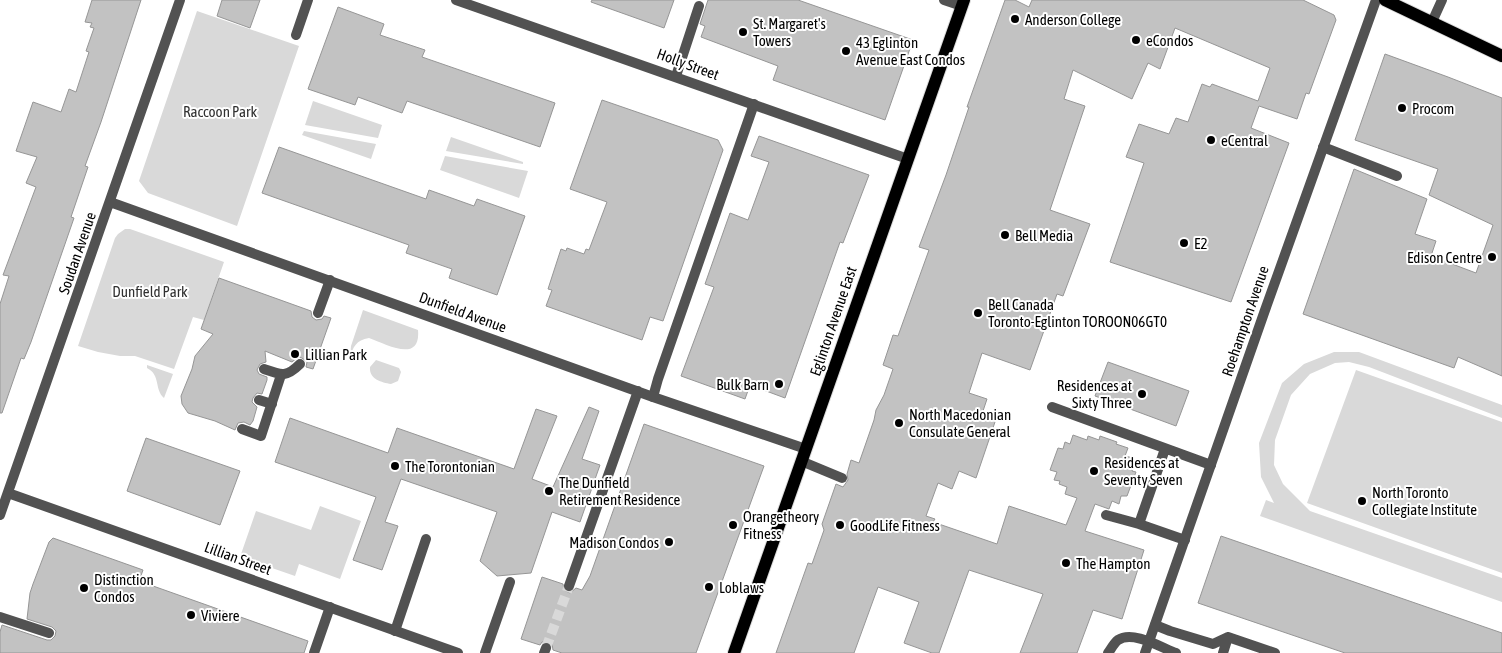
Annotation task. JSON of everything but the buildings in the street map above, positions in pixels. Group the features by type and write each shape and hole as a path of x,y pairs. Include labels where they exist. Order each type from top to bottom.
{"main road":[{"path":"1385,0 1502,56"},
{"name":"Eglinton Avenue East","path":"734,653 963,3"}],"street":[{"name":"Soudan Avenue","path":"0,515 180,0"},
{"path":"296,35 308,0"},
{"name":"Holly Street","path":"456,0 908,158"},
{"path":"944,0 963,3"},
{"name":"Roehampton Avenue","path":"1145,653 1376,0"},
{"path":"1432,22 1442,0"},
{"path":"676,76 699,6"},
{"path":"653,397 661,369 754,104"},
{"path":"1323,146 1397,176"},
{"name":"Dunfield Avenue","path":"110,202 638,391 803,455 842,478"},
{"path":"318,313 330,280"},
{"path":"264,369 281,375 292,372 300,364"},
{"path":"242,429 261,436 281,375"},
{"path":"569,586 638,391"},
{"path":"259,400 272,404"},
{"path":"1052,407 1211,465"},
{"path":"1139,524 1165,448"},
{"name":"Lillian Street","path":"8,493 458,653"},
{"path":"1106,515 1139,524 1184,540"},
{"path":"395,631 426,539"},
{"path":"485,653 510,582"},
{"path":"314,653 330,607"},
{"path":"0,617 49,633"},
{"path":"1155,625 1213,644 1228,636 1275,653"},
{"path":"1223,653 1228,636"},
{"path":"1108,653 1119,640 1128,638 1149,641 1176,653"}],"green space":[{"name":"Raccoon Park","path":"197,11 299,46 237,226 148,193 139,181"},
{"path":"313,101 382,125 378,138 305,125"},
{"path":"304,131 376,144 371,159 302,135"},
{"path":"451,137 523,162 523,164 446,151"},
{"path":"445,156 528,171 519,198 440,170"},
{"name":"Dunfield Park","path":"125,229 130,229 224,262 204,320 193,317 174,369 135,356 120,356 78,346 115,238"},
{"path":"363,310 418,330 414,346 408,349 401,349 369,338 361,340 356,345 350,358 351,346"},
{"path":"1334,352 1359,352 1502,405 1502,418 1369,367 1349,362 1335,363 1310,374 1291,395 1275,440 1274,465 1283,484 1310,511 1502,578 1502,602 1260,516 1266,500 1274,503 1261,477 1259,443 1282,383 1304,364"},
{"path":"376,360 399,368 401,372 398,381 391,384 374,377 371,374 370,367"},
{"path":"147,365 173,374 164,398 159,390 154,374 147,368"},
{"path":"1356,370 1502,422 1502,573 1307,503"},
{"path":"320,506 361,521 340,579 299,564 295,576 240,557 256,511 311,530"}],"tunnel":[{"path":"546,648 569,586"}],"place":[{"name":"Anderson College","path":"1015,19"},
{"name":"St. Margaret's Towers","path":"743,32"},
{"name":"eCondos","path":"1136,40"},
{"name":"43 Eglinton Avenue East Condos","path":"846,51"},
{"name":"Procom","path":"1402,108"},
{"name":"eCentral","path":"1211,140"},
{"name":"Bell Media","path":"1005,235"},
{"name":"E2","path":"1184,243"},
{"name":"Edison Centre","path":"1492,257"},
{"name":"Bell Canada Toronto-Eglinton TOROON06GT0","path":"978,313"},
{"name":"Lillian Park","path":"295,354"},
{"name":"Bulk Barn","path":"779,384"},
{"name":"Residences at Sixty Three","path":"1142,394"},
{"name":"North Macedonian Consulate General","path":"899,423"},
{"name":"The Torontonian","path":"395,466"},
{"name":"Residences at Seventy Seven","path":"1094,471"},
{"name":"The Dunfield Retirement Residence","path":"549,491"},
{"name":"North Toronto Collegiate Institute","path":"1362,501"},
{"name":"Orangetheory Fitness","path":"733,525"},
{"name":"GoodLife Fitness","path":"840,525"},
{"name":"Madison Condos","path":"669,542"},
{"name":"The Hampton","path":"1066,563"},
{"name":"Loblaws","path":"709,587"},
{"name":"Distinction Condos","path":"84,588"},
{"name":"Viviere","path":"191,615"}]}
